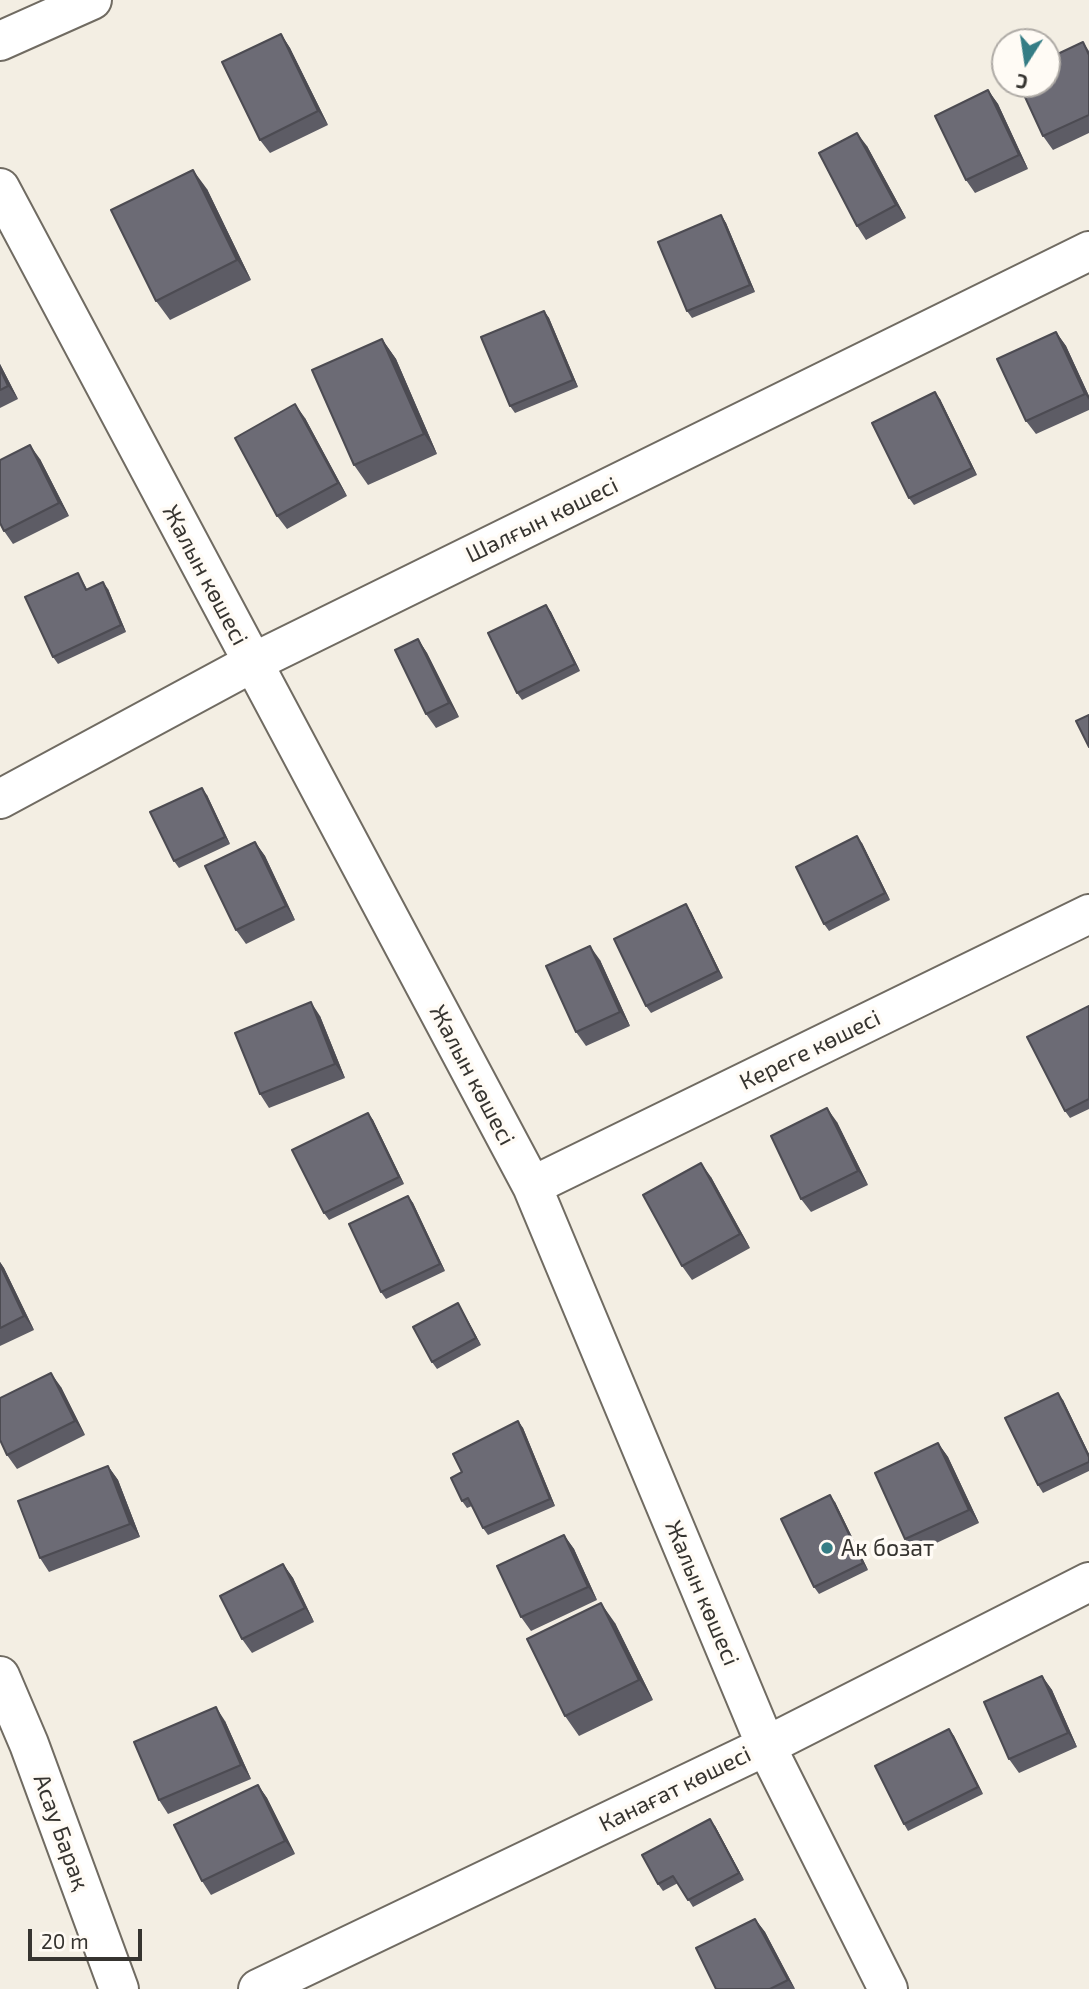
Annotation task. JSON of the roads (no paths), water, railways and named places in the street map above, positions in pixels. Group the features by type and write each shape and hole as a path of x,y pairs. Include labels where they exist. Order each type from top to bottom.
{"street":[{"path":"0,41 92,0"},
{"name":"Жалын көшесі","path":"0,188 531,1186 766,1746 888,1989"},
{"name":"Шалғын көшесі","path":"0,799 253,663 1089,251"},
{"name":"Кереге көшесі","path":"531,1186 1089,914"},
{"name":"Канағат көшесі","path":"258,1989 766,1746 1089,1582"},
{"name":"Асау Барақ","path":"0,1676 29,1744 119,1989"}],"place":[{"name":"Ак бозат","path":"827,1548"}]}
